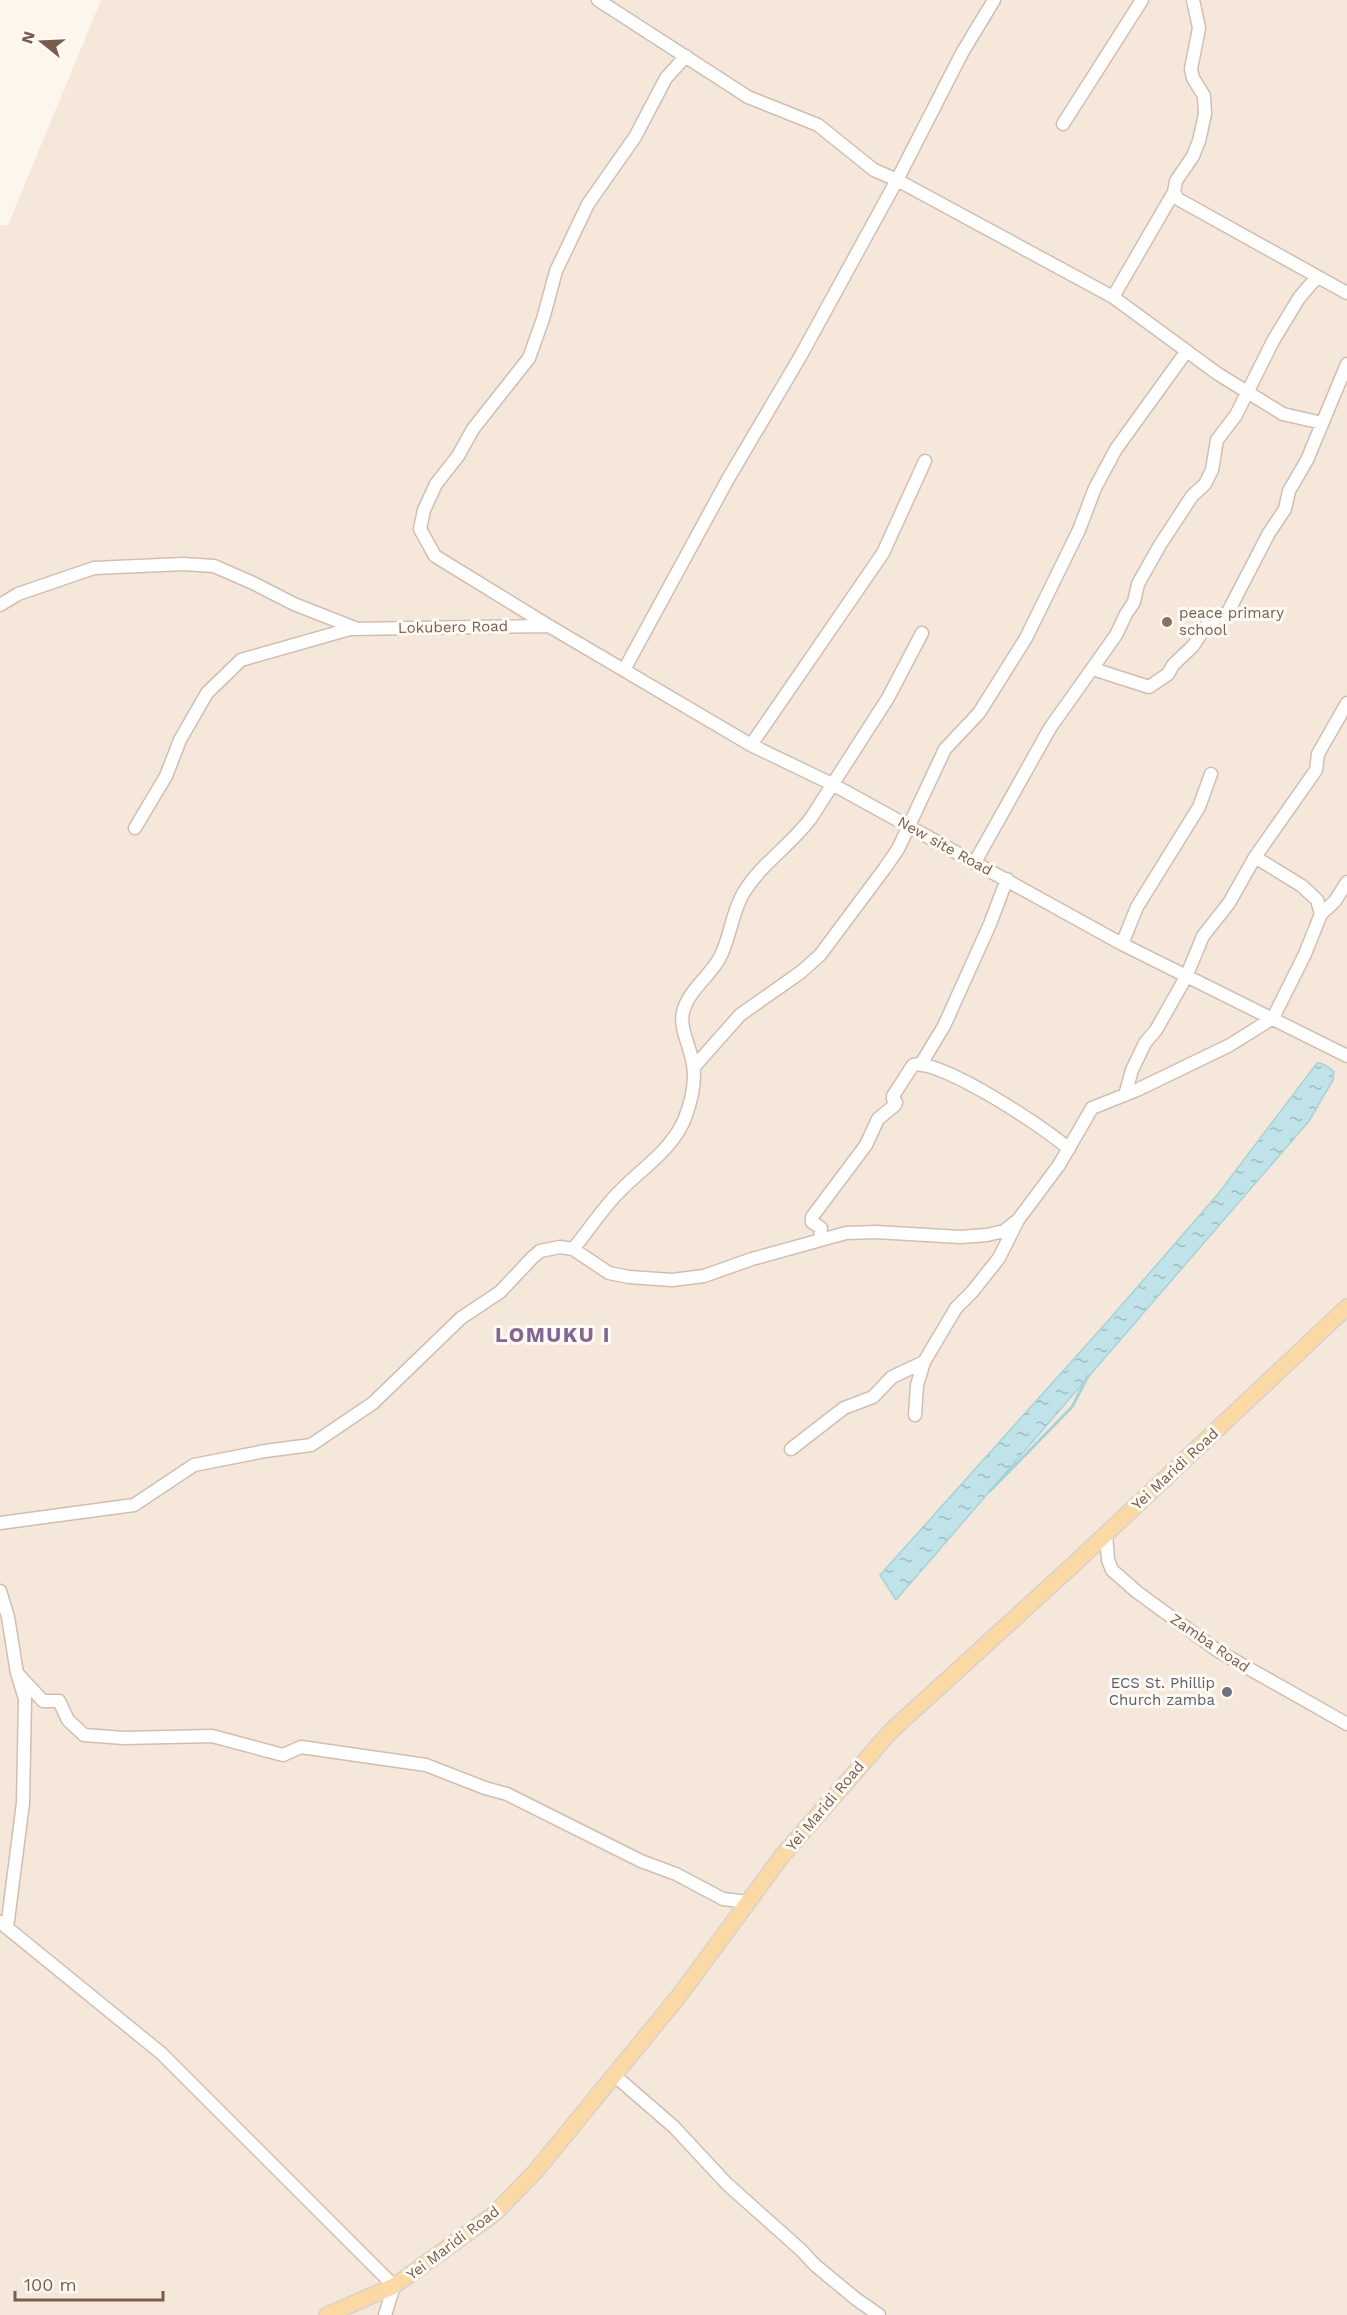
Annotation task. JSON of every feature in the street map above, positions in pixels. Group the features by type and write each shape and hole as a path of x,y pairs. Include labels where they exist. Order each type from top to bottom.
{"main road":[{"name":"Yei Maridi Road","path":"327,2315 394,2286 494,2214 535,2172 679,1996 794,1841 891,1731 1106,1534 1347,1307"}],"street":[{"path":"598,0 748,97 818,125 874,170 897,180 1113,297 1186,352 1283,414 1322,423"},
{"path":"624,670 728,479 800,357 897,180 962,53 994,0"},
{"path":"1064,124 1142,0"},
{"path":"1113,297 1174,192 1176,181 1193,156 1199,141 1205,114 1204,96 1193,78 1191,69 1199,28 1193,0"},
{"name":"New site Road","path":"686,56 666,78 635,137 584,212 556,271 543,319 529,358 472,429 458,456 443,474 424,510 420,529 435,556 751,745 832,784 1122,944 1347,1056"},
{"path":"1174,192 1178,199 1347,293"},
{"path":"975,862 1050,728 1116,635 1134,602 1138,584 1160,545 1192,496 1205,484 1212,470 1217,440 1236,415 1273,341 1299,298 1317,277"},
{"path":"694,1067 740,1015 801,972 820,955 885,868 909,826 945,749 980,713 1026,638 1079,530 1095,488 1116,449 1186,352"},
{"path":"1093,669 1149,687 1168,674 1173,665 1193,646 1208,623 1228,612 1269,533 1285,509 1289,491 1307,460 1347,364"},
{"path":"751,745 884,553 925,461"},
{"path":"0,605 18,594 94,568 183,564 214,566 294,604 357,628"},
{"name":"Lokubero Road","path":"357,628 549,626"},
{"path":"135,828 166,776 180,740 207,693 241,660 324,635 357,628"},
{"path":"573,1249 618,1192 658,1156 676,1136 685,1120 690,1101 694,1067 682,1024 683,1012 688,1000 718,960 737,903 745,890 767,863 798,835 888,698 922,633"},
{"path":"1125,1095 1132,1070 1145,1043 1156,1030 1186,977 1203,936 1229,903 1255,857 1316,770 1318,754 1347,703"},
{"path":"1122,944 1142,897 1199,807 1211,774"},
{"path":"1255,857 1302,886 1317,900 1321,914"},
{"path":"921,1064 944,1026 990,924 1007,879"},
{"path":"915,1415 917,1384 924,1362 956,1308 999,1258 1018,1220 1069,1149 1092,1108 1125,1095 1230,1045 1273,1018 1305,954 1321,914 1335,902 1347,882"},
{"path":"820,1240 821,1228 812,1222 812,1217 866,1145 878,1119 895,1105 893,1096 913,1065 921,1064 983,1091 1032,1120 1069,1149"},
{"path":"0,1524 134,1505 194,1465 265,1451 311,1445 373,1402 461,1318 500,1292 540,1251 560,1247 573,1249 609,1273 672,1280 704,1276 846,1233 987,1236 1004,1231 1018,1220"},
{"path":"791,1449 844,1408 873,1397 892,1377 924,1362"},
{"name":"Zamba Road","path":"1106,1534 1108,1560 1112,1570 1137,1592 1218,1651 1347,1724"},
{"path":"0,1591 8,1617 25,1699 23,1803 4,1925 161,2053 394,2286 385,2315"},
{"path":"18,1673 43,1701 59,1701 68,1720 84,1735 124,1738 212,1736 283,1755 301,1747 426,1765 507,1794 641,1861 676,1874 723,1899 748,1902"},
{"path":"614,2075 674,2127 727,2184 815,2265 879,2315"}],"shaded area":[{"path":"101,0 1347,0 1347,2315 0,2315 0,225 8,225"}],"water":[{"path":"1317,1063 1334,1072 1333,1080 1309,1121 896,1600 880,1575 1107,1322 1218,1194"}],"waterway":[{"path":"990,1491 1072,1407 1088,1376"}],"place":[{"name":"peace primary school","path":"1167,622"},
{"name":"ECS St. Phillip Church zamba","path":"1227,1692"}],"district":[{"name":"LOMUKU I","path":"553,1335"}]}
